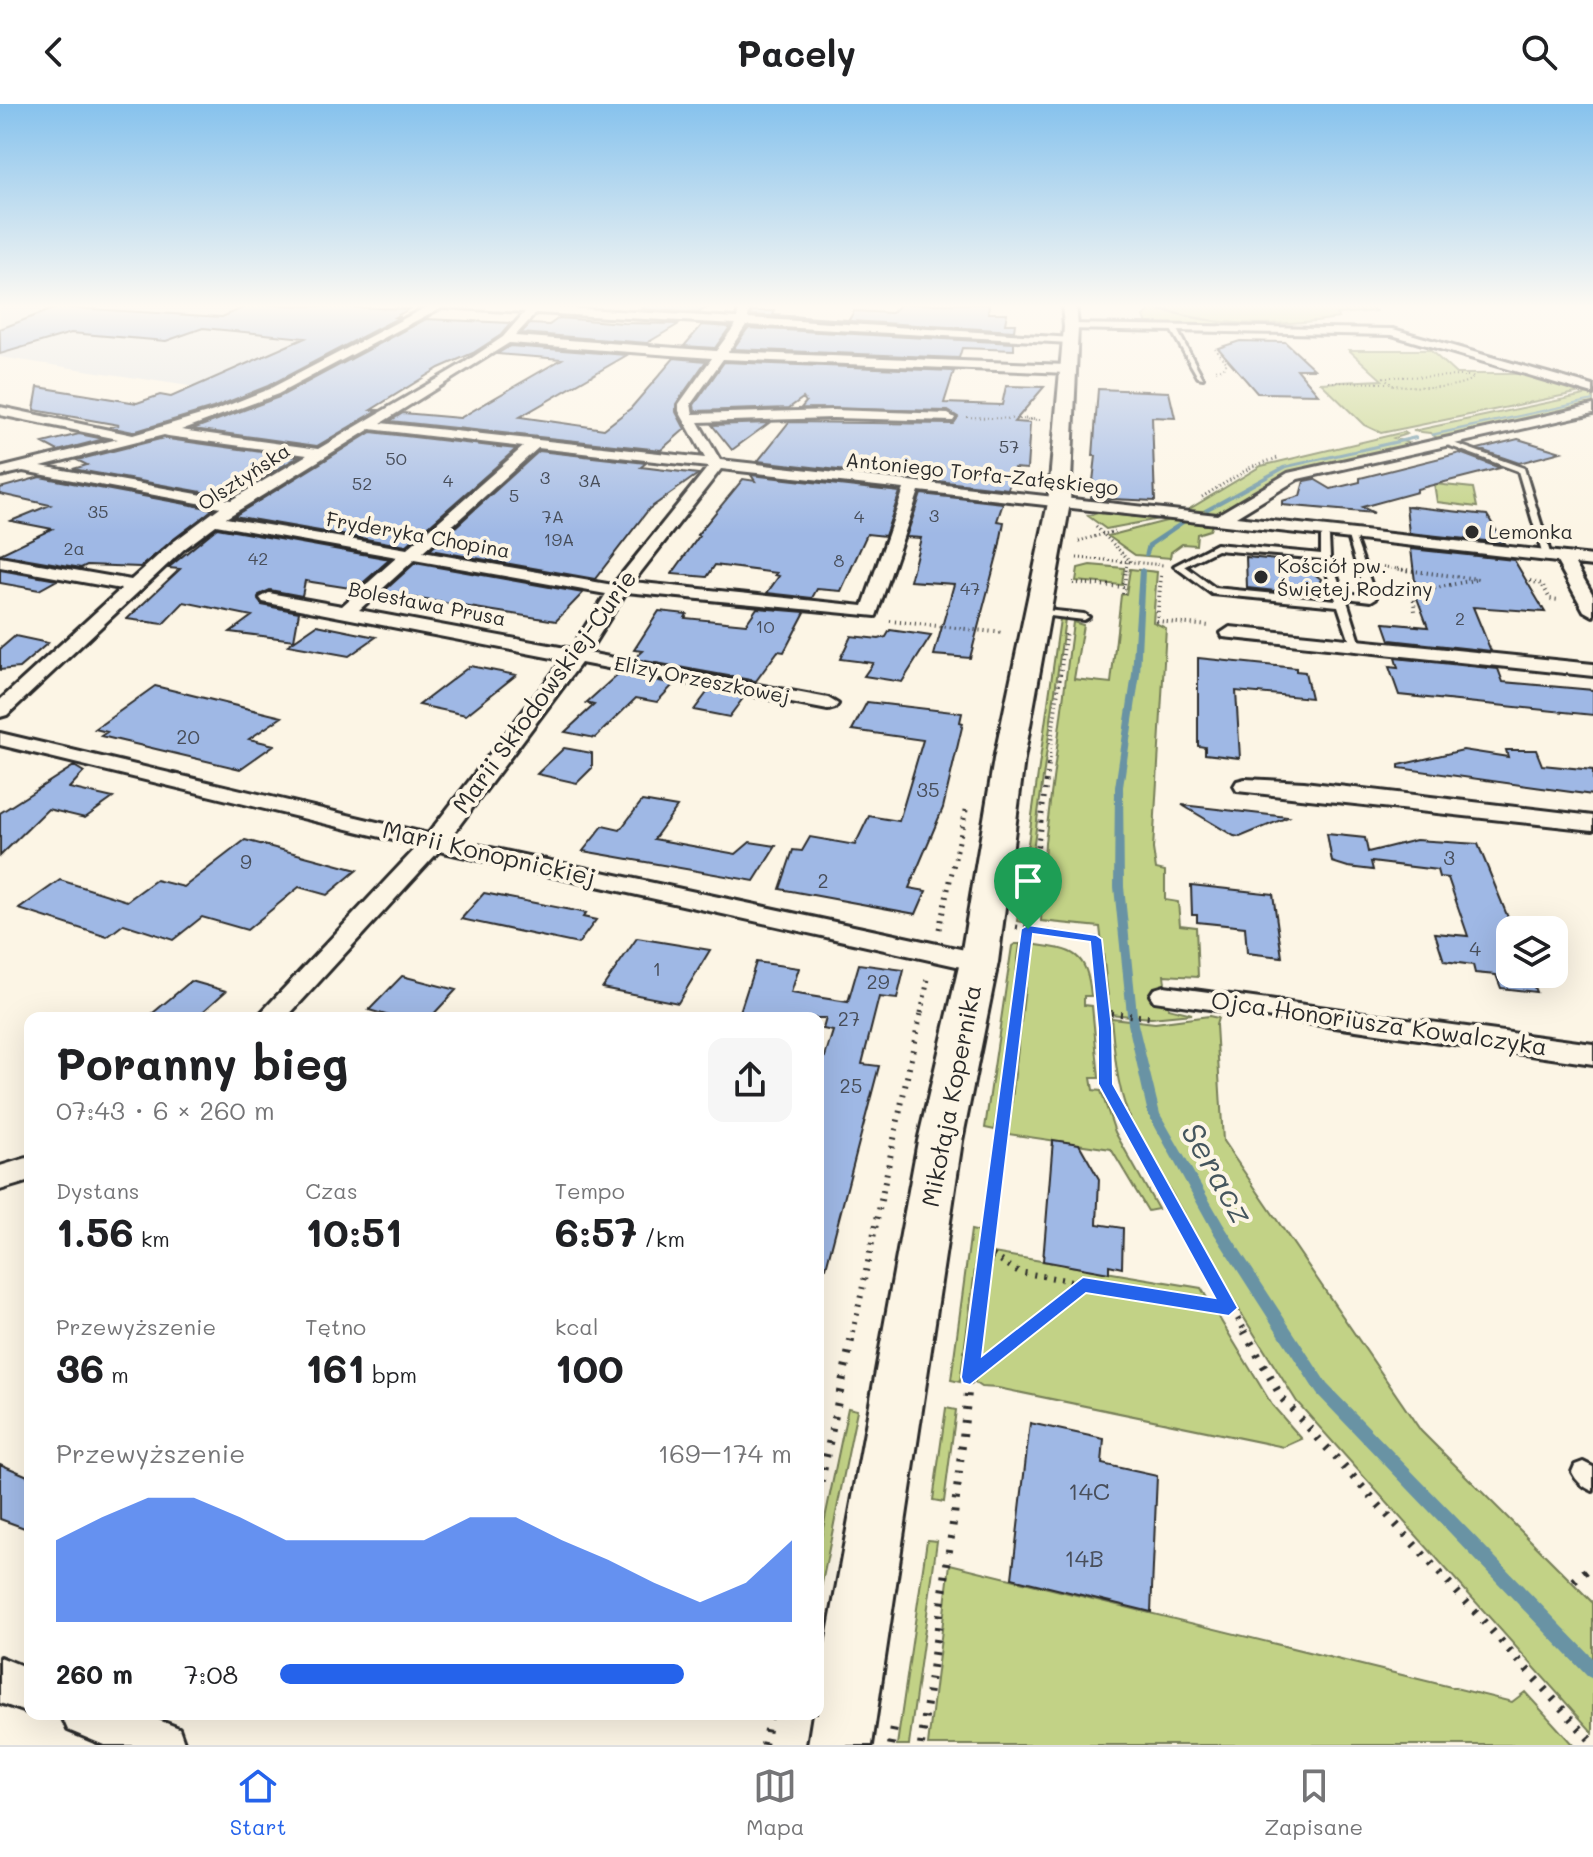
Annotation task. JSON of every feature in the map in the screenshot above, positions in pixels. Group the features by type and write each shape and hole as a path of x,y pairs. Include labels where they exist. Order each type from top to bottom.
{"street":[{"path":"0,472 161,430 246,404 298,381"},
{"name":"Olsztyńska","path":"5,700 212,520 439,381"},
{"path":"701,381 685,404 689,418 716,466"},
{"name":"Mikołaja Kopernika","path":"840,1745 940,1141 979,962 1009,759 1059,503 1066,381"},
{"path":"1561,381 1593,390"},
{"path":"1218,521 1293,476 1593,409"},
{"path":"0,411 131,438"},
{"path":"689,418 833,414 948,418"},
{"name":"Antoniego Torfa-Załęskiego","path":"366,425 1593,561"},
{"path":"161,430 319,453"},
{"path":"347,611 534,444"},
{"name":"Marii Skłodowskiej-Curie","path":"276,1012 434,843 576,656 620,588 716,466"},
{"path":"21,467 233,505"},
{"path":"876,616 913,486"},
{"name":"Fryderyka Chopina","path":"212,520 408,556 620,588 876,616"},
{"path":"1555,557 1593,611"},
{"path":"0,562 133,586"},
{"name":"Bolesława Prusa","path":"269,598 576,656"},
{"path":"1230,633 1593,670"},
{"name":"Elizy Orzeszkowej","path":"576,656 828,704"},
{"name":"Marii Konopnickiej","path":"0,739 434,843 979,962"},
{"path":"1245,786 1304,789 1593,823"},
{"name":"Ojca Honoriusza Kowalczyka","path":"1164,995 1593,1054"},
{"path":"0,1178 24,1171"},
{"path":"0,1680 24,1690"},
{"path":"99,1720 162,1745"}],"lane":[{"path":"1445,441 1521,470 1555,557"},
{"path":"1326,557 1216,547 1179,566 1212,591 1371,598 1350,535"},
{"path":"1325,537 1326,557 1356,645"},
{"path":"1036,620 1084,617"}],"path":[{"path":"1329,382 1457,385 1471,381"},
{"path":"964,417 1042,420"},
{"path":"921,1745 1028,929 1036,620 1073,583 1079,540 1115,531"},
{"path":"1077,557 1129,562 1123,594"},
{"path":"1358,564 1432,576 1478,579 1413,593 1415,611"},
{"path":"1530,581 1542,584 1550,599 1565,600"},
{"path":"1073,583 1124,587"},
{"path":"876,616 1036,620"},
{"path":"1028,929 1096,939 1106,1084 1282,1398 1593,1743"},
{"path":"824,1467 930,981 929,970"},
{"path":"1102,1012 1143,1019"},
{"path":"984,1250 1019,1272 1229,1308"},
{"path":"970,1377 1083,1285"},
{"path":"1574,1581 1593,1565"},
{"path":"764,1745 769,1720"}],"shaded area":[{"path":"154,381 275,381 241,394"}],"green space":[{"path":"1544,381 1581,392 1381,433 1364,425 1321,383"},
{"path":"1589,394 1593,396 1593,407 1440,440 1430,433 1413,431"},
{"path":"1404,432 1407,434 1394,438 1413,445 1427,442 1304,471 1220,514 1186,511 1261,466"},
{"path":"1434,484 1473,488 1477,507 1437,502"},
{"path":"1098,513 1159,519 1106,529 1088,516"},
{"path":"1170,520 1212,525 1210,530 1197,534 1196,545 1182,544 1171,552 1170,558 1135,555 1108,536"},
{"path":"1090,565 1124,568 1122,585 1076,581 1078,568"},
{"path":"1130,569 1157,572 1153,622 1166,628 1153,849 1156,869 1165,871 1165,900 1178,902 1180,925 1196,927 1198,977 1164,975 1168,1008 1192,1014 1151,1018 1110,1014 1100,927 1041,921 1045,842 1073,622 1083,625 1074,679 1111,683 1121,595 1126,594"},
{"path":"1060,619 1065,619 1023,922 1017,921"},
{"path":"1020,944 995,1130 985,1128 1012,946"},
{"path":"1030,944 1067,951 1075,955 1086,969 1091,996 1084,996 1084,1005 1092,1006 1099,1078 1091,1078 1093,1090 1101,1091 1115,1132 1158,1209 1148,1211 1111,1149 1008,1134"},
{"path":"1209,1016 1218,1018 1223,1141 1421,1431 1593,1603 1593,1733 1297,1402 1234,1302 1135,1130 1121,1089 1111,1018 1155,1023"},
{"path":"971,1230 980,1232 960,1382 951,1380"},
{"path":"993,1253 1201,1288 1272,1405 1302,1439 1284,1447 981,1387 975,1383"},
{"path":"848,1408 857,1410 824,1573 824,1523"},
{"path":"946,1408 956,1410 944,1502 933,1500"},
{"path":"927,1540 937,1541 909,1745 897,1745"},
{"path":"950,1564 1512,1702 1525,1692 1573,1745 928,1745"}],"building":[{"path":"208,381 278,381 213,408 133,432 109,427 119,425 34,410 38,387 137,403 160,395 171,397"},
{"path":"310,381 419,381 371,410 378,410 317,446 193,429 279,397"},
{"path":"525,381 583,381 520,417 604,429 631,408 655,381 692,381 676,404 676,412 685,429 661,450 390,421 403,413 460,418"},
{"path":"711,381 951,381 944,403 1002,405 1006,386 1044,387 1014,422 1030,423 1027,469 1014,468 1008,489 758,461 789,422 953,424 958,417 948,411 801,408 806,402 803,398 789,408 695,411 694,405"},
{"path":"1246,381 1307,381 1318,394 1257,393"},
{"path":"1098,389 1169,392 1175,418 1152,417 1155,501 1091,498"},
{"path":"769,423 732,450 712,425"},
{"path":"371,432 516,449 406,546 234,516"},
{"path":"79,434 104,439 58,451 43,443"},
{"path":"164,438 298,457 230,497 73,469 87,465 77,460"},
{"path":"1518,439 1561,452 1519,463 1478,449"},
{"path":"539,451 646,463 641,467 698,474 649,509 595,579 430,550"},
{"path":"1460,453 1500,468 1362,507 1374,513 1282,505 1282,501 1300,496 1304,481 1314,479 1331,489 1360,482 1360,478"},
{"path":"751,475 900,492 885,536 867,534 841,591 817,589 812,598 767,593 779,576 775,575 777,573 715,565 707,577 672,574 697,535 743,479 755,481"},
{"path":"40,477 213,509 140,567 87,565 81,568 0,554 52,529 11,521 50,505 0,494 0,488"},
{"path":"921,494 1003,503 997,521 1004,522 999,548 970,658 934,655 954,584 910,581 921,538 906,537"},
{"path":"1406,506 1487,515 1504,543 1409,533"},
{"path":"217,528 390,559 356,589 305,581 302,596 270,590 259,595 262,605 299,612 294,640 230,632 252,616 184,602 163,624 127,619 180,569 168,568"},
{"path":"1411,549 1514,560 1545,612 1473,607 1491,651 1390,640 1384,623 1428,627 1417,598"},
{"name":"Kościół pw. Świętej Rodziny","path":"1246,557 1299,562 1321,579 1314,595 1247,588"},
{"path":"415,563 583,593 556,621 382,593"},
{"path":"0,570 57,580 39,590 0,583"},
{"path":"757,608 805,612 784,652 778,651 756,681 634,659 643,651 634,650 659,611 687,614 685,618 746,624"},
{"path":"317,625 376,637 349,656 288,645"},
{"path":"890,630 931,636 902,682 864,676 873,663 840,659 851,636 879,639 886,637"},
{"path":"15,636 48,643 19,668 0,670 0,649"},
{"path":"1198,658 1296,668 1296,671 1305,672 1311,698 1236,691 1240,758 1205,754 1205,747 1198,746"},
{"path":"1395,658 1498,669 1503,682 1593,690 1593,715 1399,695 1389,667 1398,668"},
{"path":"470,666 516,675 466,715 419,705"},
{"path":"619,673 674,684 657,702 636,698 595,738 565,732 594,705 586,703"},
{"path":"155,686 282,717 249,739 274,745 240,769 101,736 107,732 95,729"},
{"path":"709,690 744,697 729,717 694,710"},
{"path":"867,702 962,713 960,722 963,723 943,808 909,888 926,891 916,914 780,889 793,850 802,851 810,837 855,845 869,816 899,821 923,740 852,730"},
{"path":"564,748 592,753 592,768 577,783 537,774"},
{"path":"1463,750 1508,757 1506,750 1536,750 1542,765 1593,770 1593,795 1399,768 1399,765"},
{"path":"74,766 84,772 69,788 113,798 85,818 48,809 0,856 0,813"},
{"path":"642,801 677,807 654,839 736,854 750,842 776,846 754,881 583,851 603,826 620,830"},
{"path":"1182,805 1288,817 1240,837"},
{"path":"1327,834 1365,838 1368,852 1416,840 1478,844 1507,916 1496,916 1496,975 1475,973 1473,965 1444,961 1435,933 1468,936 1448,878 1439,877 1437,870 1371,862 1373,870 1332,862"},
{"path":"245,840 357,870 327,895 299,887 247,930 202,917 173,940 124,924 107,937 19,909 60,880 127,901 156,880 184,887"},
{"path":"1191,885 1273,894 1282,957 1247,953 1245,927 1197,922 1197,915 1192,915"},
{"path":"484,893 586,913 583,917 596,920 578,944 461,919"},
{"path":"637,938 710,950 678,1003 602,988"},
{"path":"756,962 799,968 791,993 848,1002 859,964 904,970 897,999 879,997 862,1064 879,1066 826,1268 824,1060 833,1031 824,1029 824,1012 740,1012"},
{"path":"402,976 456,990 436,1012 369,1010"},
{"path":"191,981 226,991 203,1012 154,1012"},
{"path":"1501,988 1534,988 1536,992"},
{"path":"1053,1140 1079,1144 1099,1179 1097,1224 1123,1228 1122,1268 1109,1265 1109,1273 1043,1261"},
{"path":"1030,1423 1104,1439 1102,1464 1157,1476 1151,1612 1012,1578"},
{"path":"0,1464 24,1474 24,1528 0,1519"}],"waterway":[{"name":"Seracz","path":"1433,434 1593,400"},
{"name":"Seracz","path":"1206,510 1285,467 1415,438"},
{"name":"Seracz","path":"1146,555 1149,545 1182,523"},
{"name":"Seracz","path":"1142,570 1136,674 1119,787 1119,887 1133,1024 1154,1114 1218,1228 1322,1389 1593,1670"}],"place":[{"name":"Lemonka","path":"1472,532"},
{"name":"Kościół pw. Świętej Rodziny","path":"1261,577"}],"route":[{"path":"1028,929 1096,939 1105,1028 1106,1084 1229,1308 1083,1285 970,1377 984,1250 1028,929"}]}
